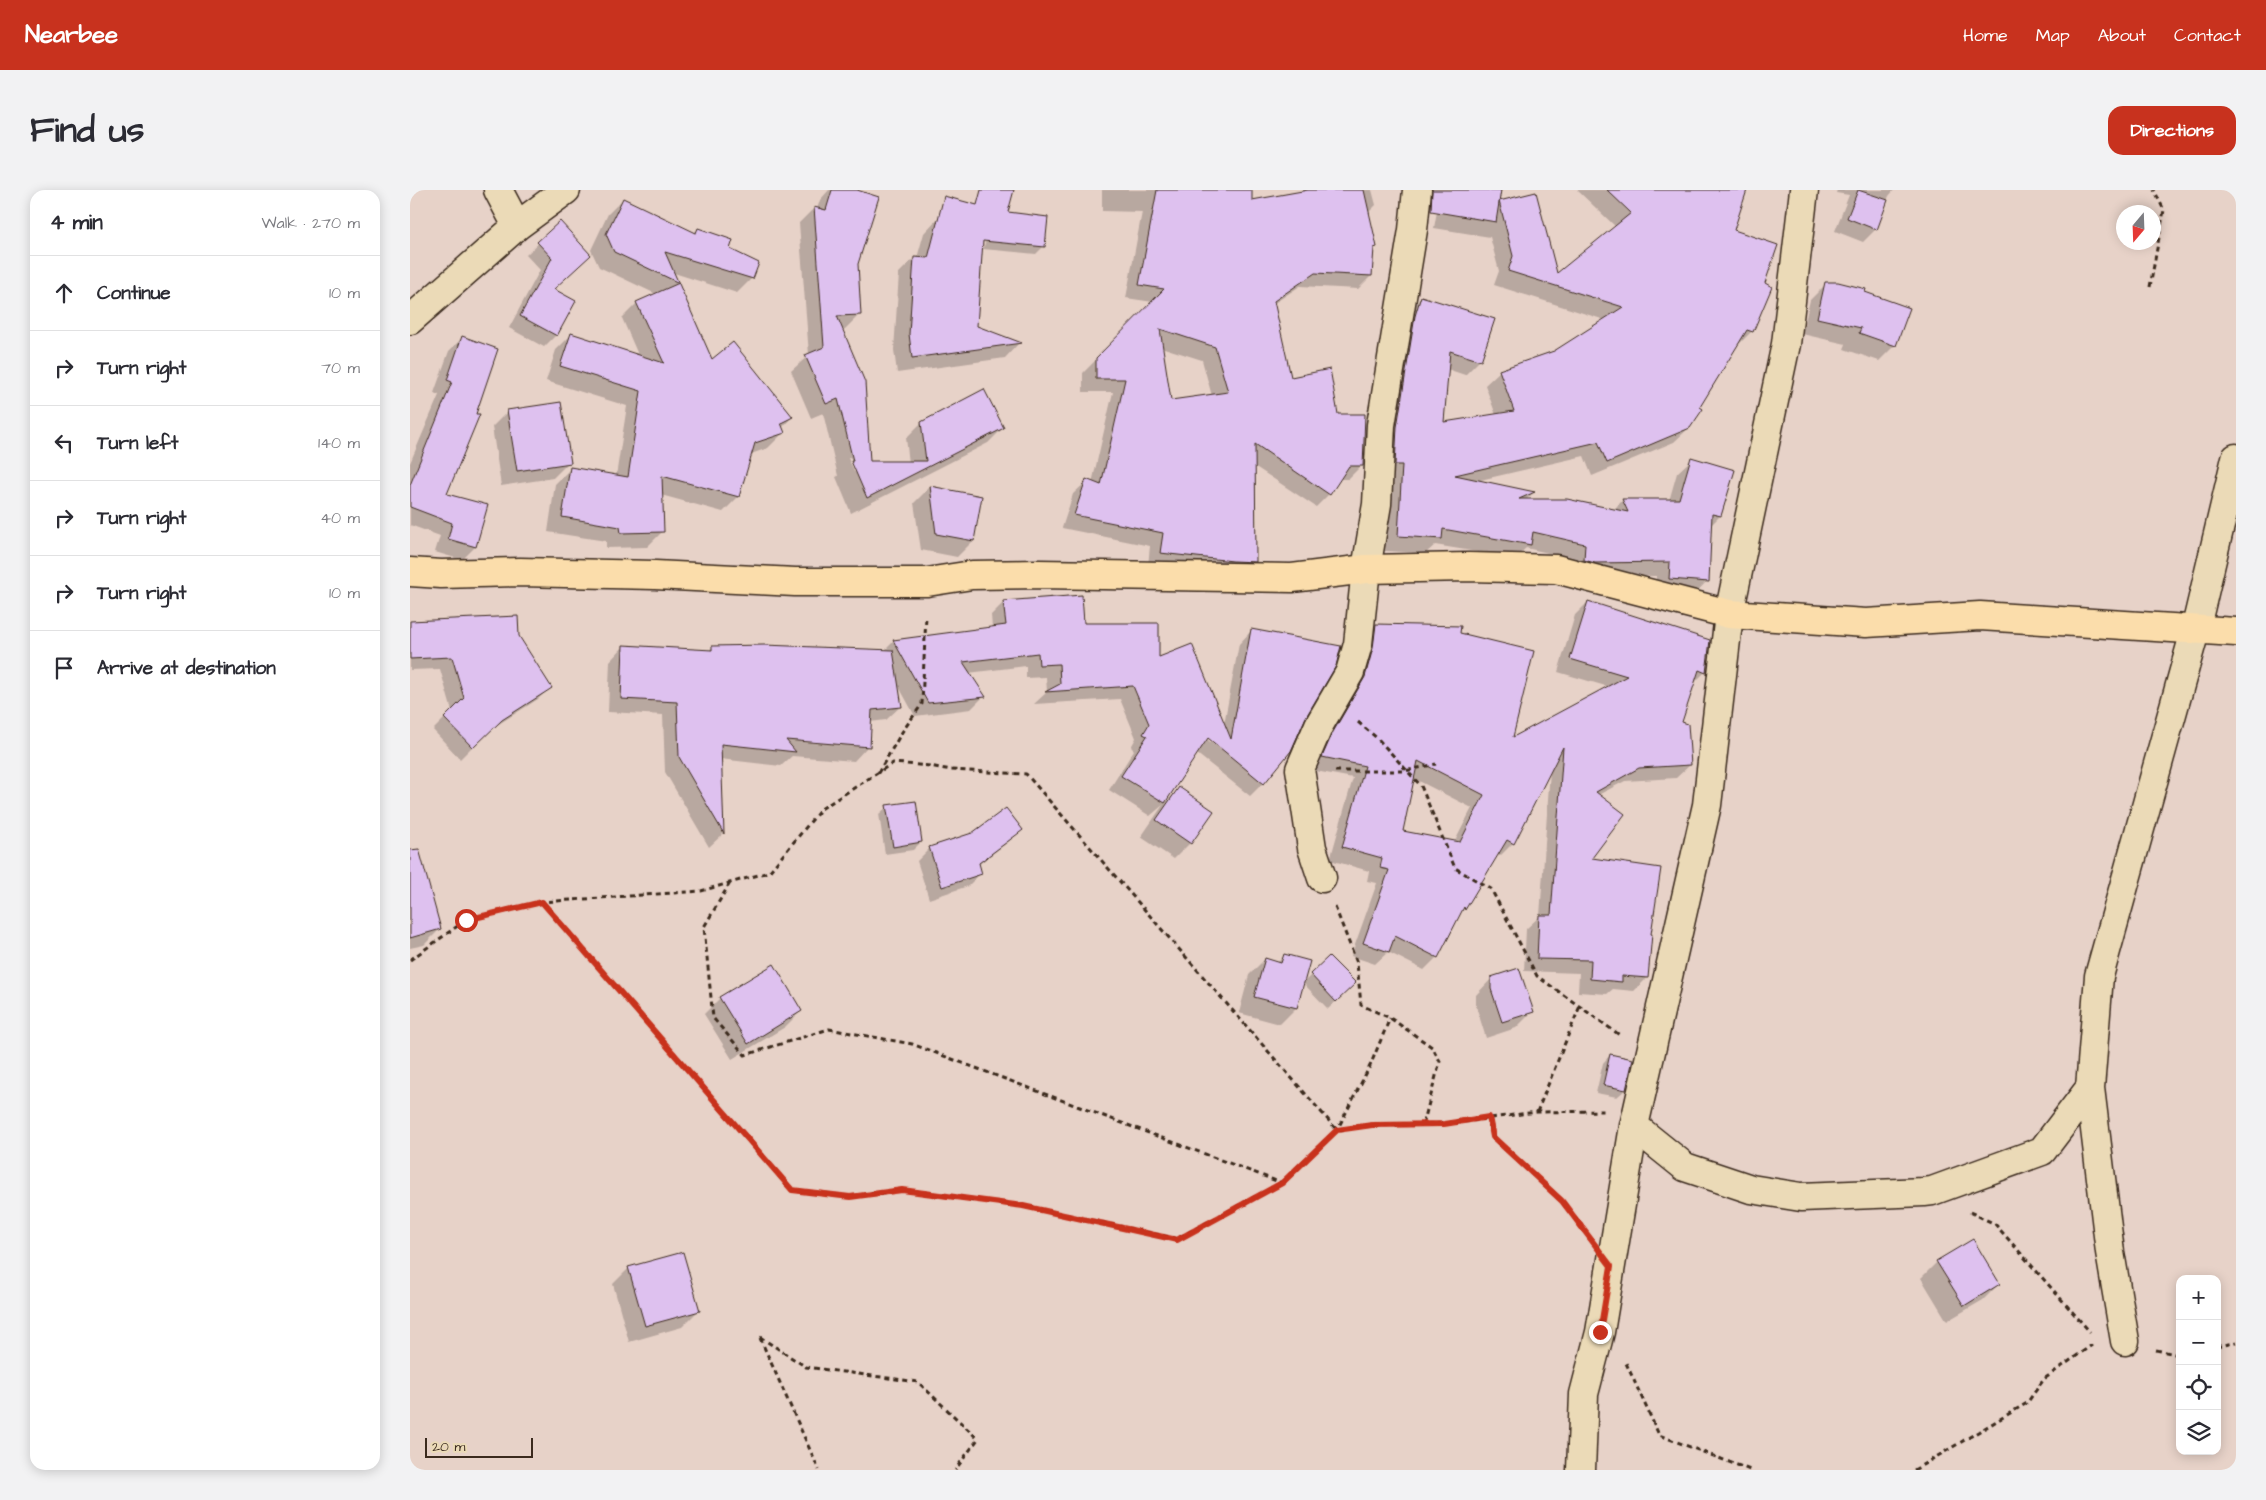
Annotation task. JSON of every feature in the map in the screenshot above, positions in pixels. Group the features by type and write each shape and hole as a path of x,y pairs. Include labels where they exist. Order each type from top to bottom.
{"main road":[{"path":"410,572 441,574 520,572 655,575 796,582 927,582 972,575 1040,574 1292,578 1366,569 1469,567 1556,569 1730,614 1866,623 1980,616 2195,631 2236,632"}],"street":[{"path":"498,190 517,226"},
{"path":"410,320 517,226 566,190"},
{"path":"1322,878 1312,848 1300,769 1319,724 1350,672 1358,644 1364,602 1366,569 1377,504 1381,425 1413,230 1417,190"},
{"path":"1581,1470 1584,1394 1600,1332 1636,1118 1707,805 1730,614 1786,344 1804,190"},
{"path":"2125,1341 2110,1252 2090,1088 2099,976 2195,631 2236,458"},
{"path":"1636,1118 1685,1167 1751,1189 1801,1197 1924,1192 1932,1191 2042,1151 2090,1088"}],"path":[{"path":"2150,287 2164,210 2154,190"},
{"path":"877,774 902,732 922,704 927,582"},
{"path":"1333,701 1378,739 1421,786 1455,868 1491,889 1537,976 1650,1056"},
{"path":"410,960 466,920 542,902 701,890 769,872 821,809 893,763 951,770 1026,774 1337,1130"},
{"path":"1300,769 1362,772 1405,770 1436,764"},
{"path":"1322,878 1358,963 1361,1005 1390,1018 1432,1047 1440,1061 1423,1125"},
{"path":"730,882 704,927 714,1018 746,1055 830,1029 912,1044 1282,1183"},
{"path":"542,902 792,1190 850,1197 902,1190 911,1191 1023,1206 1177,1240 1282,1183 1337,1130 1370,1066 1390,1018"},
{"path":"1537,1112 1580,1006"},
{"path":"1337,1130 1372,1125 1444,1124 1537,1112 1636,1118"},
{"path":"1489,1117 1493,1137 1562,1201 1611,1266"},
{"path":"1968,1212 1995,1224 2091,1333"},
{"path":"1600,1332 1628,1366 1659,1435 1750,1470"},
{"path":"819,1470 760,1337 806,1367 918,1382 978,1439 955,1470"},
{"path":"1914,1470 2027,1403 2044,1379 2098,1340"},
{"path":"2221,1346 2236,1342"}],"building":[{"path":"832,190 857,190 879,197 858,264 861,315 837,316 865,382 870,461 926,461 921,422 984,389 1004,428 867,498 851,461 853,461 838,399 826,404 805,355 824,347 814,207 826,210"},
{"path":"981,190 1014,190 1008,212 1048,217 1045,247 983,241 977,326 1022,343 912,358 909,334 914,257 928,258 944,196 977,205"},
{"path":"1157,190 1252,190 1252,200 1308,190 1364,190 1377,247 1374,248 1372,276 1315,273 1274,301 1291,377 1330,369 1338,414 1365,414 1363,466 1349,466 1330,495 1255,444 1256,562 1160,553 1163,533 1074,515 1086,479 1101,485 1125,379 1096,379 1096,358 1164,289 1139,285","holes":["1160,329 1215,347 1228,392 1171,400"]},
{"path":"1432,190 1501,190 1496,222 1431,211"},
{"path":"1607,190 1747,190 1734,230 1778,245 1765,283 1772,287 1753,332 1747,330 1700,407 1703,409 1690,428 1607,463 1598,442 1455,475 1535,492 1519,499 1567,499 1628,512 1622,499 1679,499 1691,457 1735,470 1721,516 1712,514 1709,582 1669,579 1670,562 1595,563 1584,560 1585,544 1533,532 1531,545 1443,529 1442,539 1398,536 1402,465 1395,465 1397,427 1415,316 1421,296 1495,319 1481,361 1450,351 1444,422 1514,411 1499,370 1554,351 1623,307 1508,271 1513,256 1499,201 1536,192 1557,273 1631,213"},
{"path":"1858,190 1888,200 1877,230 1847,218"},
{"path":"623,198 696,233 698,228 733,240 730,249 759,263 753,279 665,252 679,283 614,252 606,234"},
{"path":"560,221 591,255 554,289 576,301 557,336 520,316 552,258 537,242"},
{"path":"1825,282 1838,282 1866,289 1865,292 1910,308 1896,346 1859,333 1861,328 1817,318"},
{"path":"679,283 712,359 733,342 793,417 781,423 785,433 755,443 739,497 662,476 664,532 621,533 620,527 562,517 570,467 628,477 641,391 560,366 571,333 664,363 636,302"},
{"path":"462,336 498,349 476,414 480,414 447,494 488,505 476,547 448,539 452,523 410,507 410,485 452,382 447,380"},
{"path":"561,402 571,463 517,471 507,410"},
{"path":"930,486 982,496 974,541 936,534"},
{"path":"1082,595 1084,623 1159,623 1159,657 1192,644 1231,739 1251,629 1341,646 1336,666 1306,717 1291,751 1264,784 1208,738 1165,803 1121,776 1147,736 1143,734 1149,724 1133,686 1045,692 1060,684 1059,664 1039,665 1038,653 963,662 986,697 928,703 893,640 1006,625 1003,601"},
{"path":"1588,601 1710,640 1706,673 1699,670 1682,722 1688,724 1691,765 1639,768 1596,792 1625,814 1592,858 1661,868 1651,934 1648,978 1622,976 1622,982 1590,979 1591,960 1537,959 1539,915 1551,915 1563,747 1514,844 1507,840 1465,910 1464,907 1438,958 1395,936 1389,952 1363,943 1389,870 1380,868 1382,858 1342,847 1365,766 1322,757 1333,732 1365,677 1373,648 1376,624 1461,626 1460,633 1534,651 1513,737 1627,676 1570,659","holes":["1418,761 1484,795 1460,842 1403,831"]},
{"path":"518,616 519,636 552,688 502,720 473,748 444,718 464,698 452,657 410,659 410,621"},
{"path":"623,645 712,650 712,646 764,645 893,650 902,707 872,710 870,747 786,740 796,752 721,744 724,834 679,757 677,702 621,699"},
{"path":"1179,787 1214,811 1191,844 1156,820"},
{"path":"916,801 922,842 893,847 886,805"},
{"path":"1006,808 1023,830 979,863 982,874 942,887 929,847 972,833"},
{"path":"419,849 441,929 410,938 410,850"},
{"path":"1284,954 1310,961 1297,1008 1254,997 1265,958 1281,963"},
{"path":"1329,956 1356,983 1336,1002 1310,974"},
{"path":"774,964 802,1011 748,1044 719,997"},
{"path":"1519,968 1534,1012 1502,1022 1491,989 1491,977"},
{"path":"1610,1054 1633,1059 1626,1090 1603,1085"},
{"path":"1973,1239 2000,1284 1964,1306 1936,1261"},
{"path":"683,1252 700,1311 645,1326 628,1267"}],"route":[{"path":"466,920 542,902 792,1190 850,1197 902,1190 1023,1206 1177,1240 1282,1183 1337,1130 1372,1125 1444,1124 1489,1117 1493,1137 1562,1201 1611,1266 1600,1332"}]}
